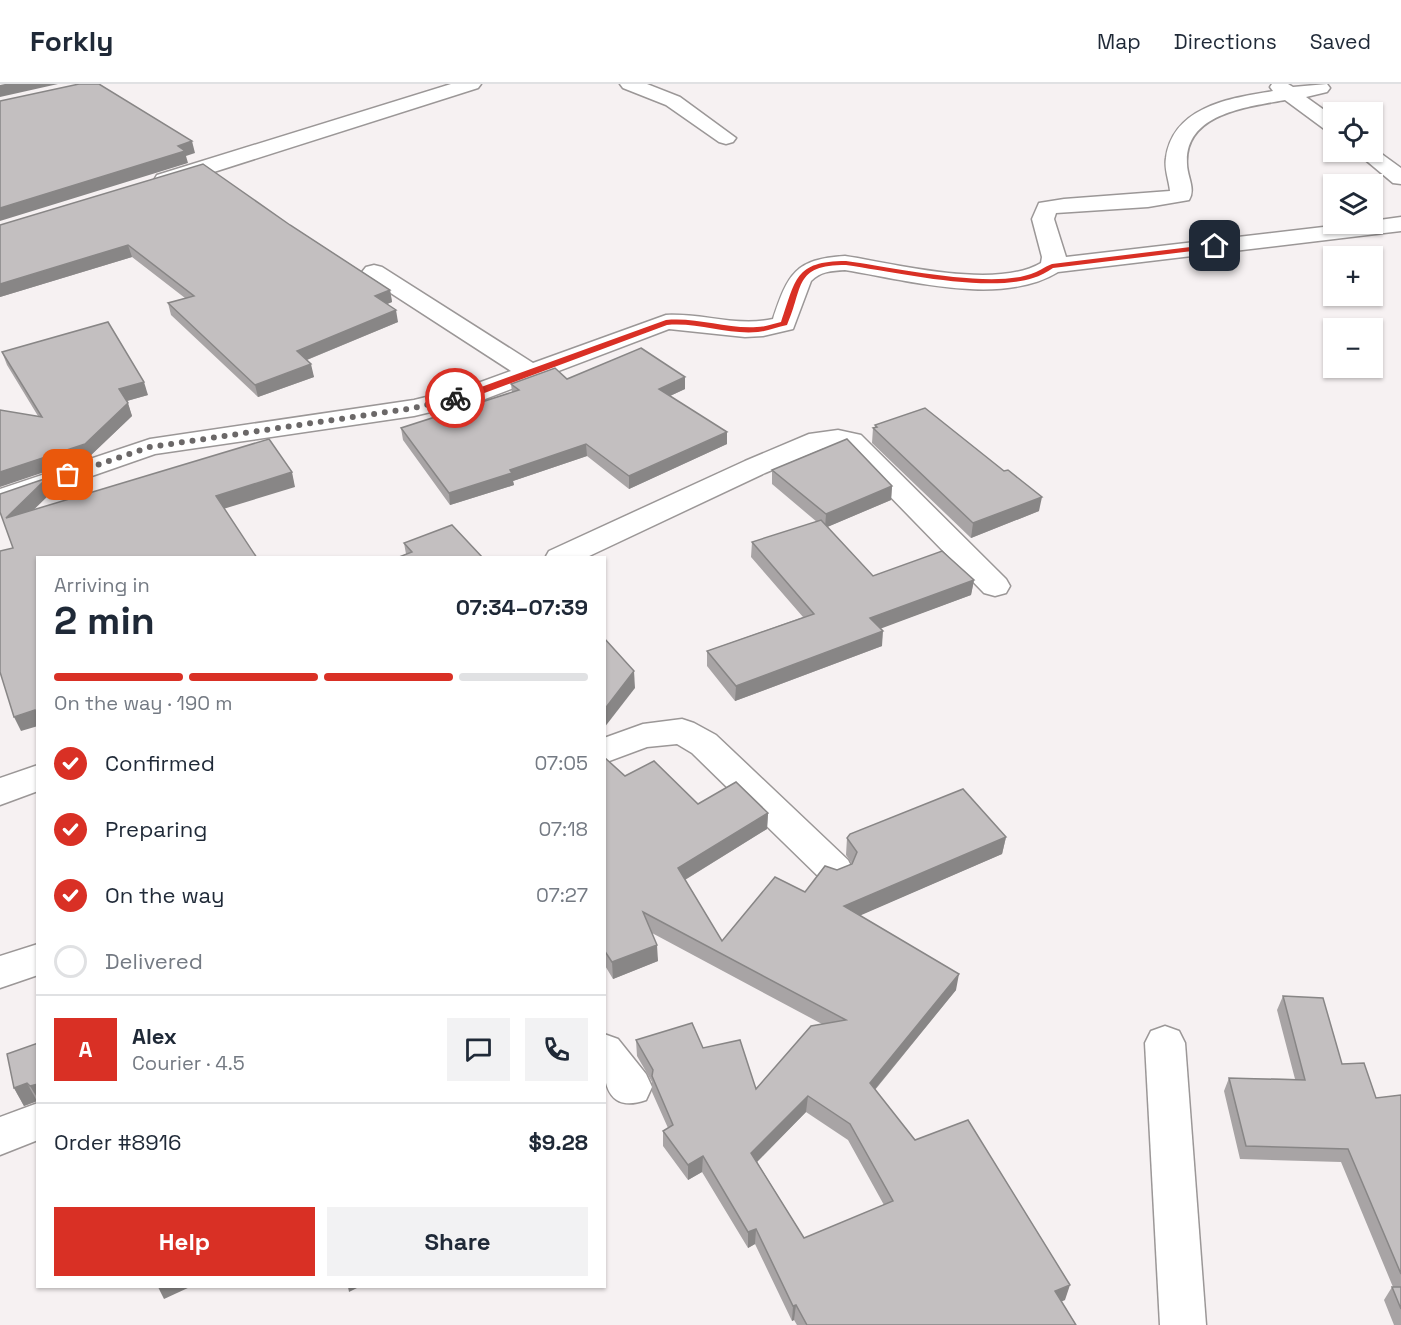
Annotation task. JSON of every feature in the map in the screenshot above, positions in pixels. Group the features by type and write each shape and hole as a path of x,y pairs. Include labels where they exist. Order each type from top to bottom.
{"street":[{"path":"146,186 471,84"},
{"path":"630,84 673,102 726,138"},
{"path":"1052,266 1054,257 1042,219 1047,208 1161,200 1181,195 1182,183 1176,162 1188,129 1202,116 1283,89 1320,88"},
{"path":"1283,89 1323,118"},
{"path":"1379,162 1401,178"},
{"path":"0,499 150,447 414,408 476,393 666,322 686,321 741,329 758,329 784,324 800,278 811,267 828,263 846,263 971,280 1000,281 1031,277 1052,266 1401,224"},
{"path":"374,272 531,373"},
{"path":"564,556 755,467 819,440 837,438 851,441 995,586"},
{"path":"606,750 643,736 682,731 704,744 835,870"},
{"path":"0,792 36,778"},
{"path":"0,972 36,960"},
{"path":"1165,1043 1183,1325"},
{"path":"606,1054 631,1087"},
{"path":"0,1136 36,1122"}],"building":[{"path":"79,84 99,84 192,141 178,146 185,151 0,208 0,101"},
{"path":"203,164 290,225 390,290 375,296 396,310 297,351 311,364 255,385 168,303 194,296 128,245 0,284 0,225"},
{"path":"108,322 144,382 119,389 128,403 85,444 0,472 0,410 42,417 2,352"},
{"path":"641,348 685,377 659,389 727,432 629,476 586,444 510,470 512,473 449,493 401,428 519,390 511,384 555,368 567,379"},
{"path":"925,408 1004,471 1008,470 1042,497 973,523 873,428 877,427 875,425"},
{"path":"269,439 292,472 216,496 256,556 36,556 36,713 35,710 14,717 0,672 0,551 13,548 0,512 0,494 47,478 6,518"},
{"path":"847,439 892,486 826,514 772,470"},
{"path":"821,520 873,576 942,551 974,580 870,618 883,631 736,686 707,651 814,614 752,542"},
{"path":"452,525 481,556 402,556 412,552 404,543"},
{"path":"606,640 634,671 606,707"},
{"path":"606,759 625,776 654,761 698,804 736,782 768,813 678,868 722,941 775,877 805,892 825,866 837,870 852,864 857,852 847,838 850,834 963,789 1006,837 844,906 959,974 870,1083 915,1140 968,1120 1070,1285 1055,1291 1076,1325 807,1325 796,1305 793,1306 756,1229 748,1232 703,1156 688,1165 663,1131 673,1125 652,1076 653,1070 636,1040 692,1023 703,1048 740,1040 756,1089 811,1026 846,1020 643,912 657,945 612,962 606,953","holes":["808,1096 850,1124 893,1201 804,1238 751,1153"]},
{"path":"1283,996 1323,998 1342,1064 1364,1063 1376,1098 1401,1095 1401,1274 1348,1149 1246,1146 1229,1078 1305,1080"},
{"path":"36,1044 36,1084 30,1086 27,1083 14,1088 7,1054"},
{"path":"1392,1287 1401,1287 1401,1309"}],"way so far":[{"path":"68,475 112,458 150,447 414,408 455,398"}],"route":[{"path":"455,398 476,393 552,366 666,322 686,321 741,329 758,329 784,324 800,278 811,267 828,263 846,263 971,280 1000,281 1031,277 1052,266 1215,246"}]}
